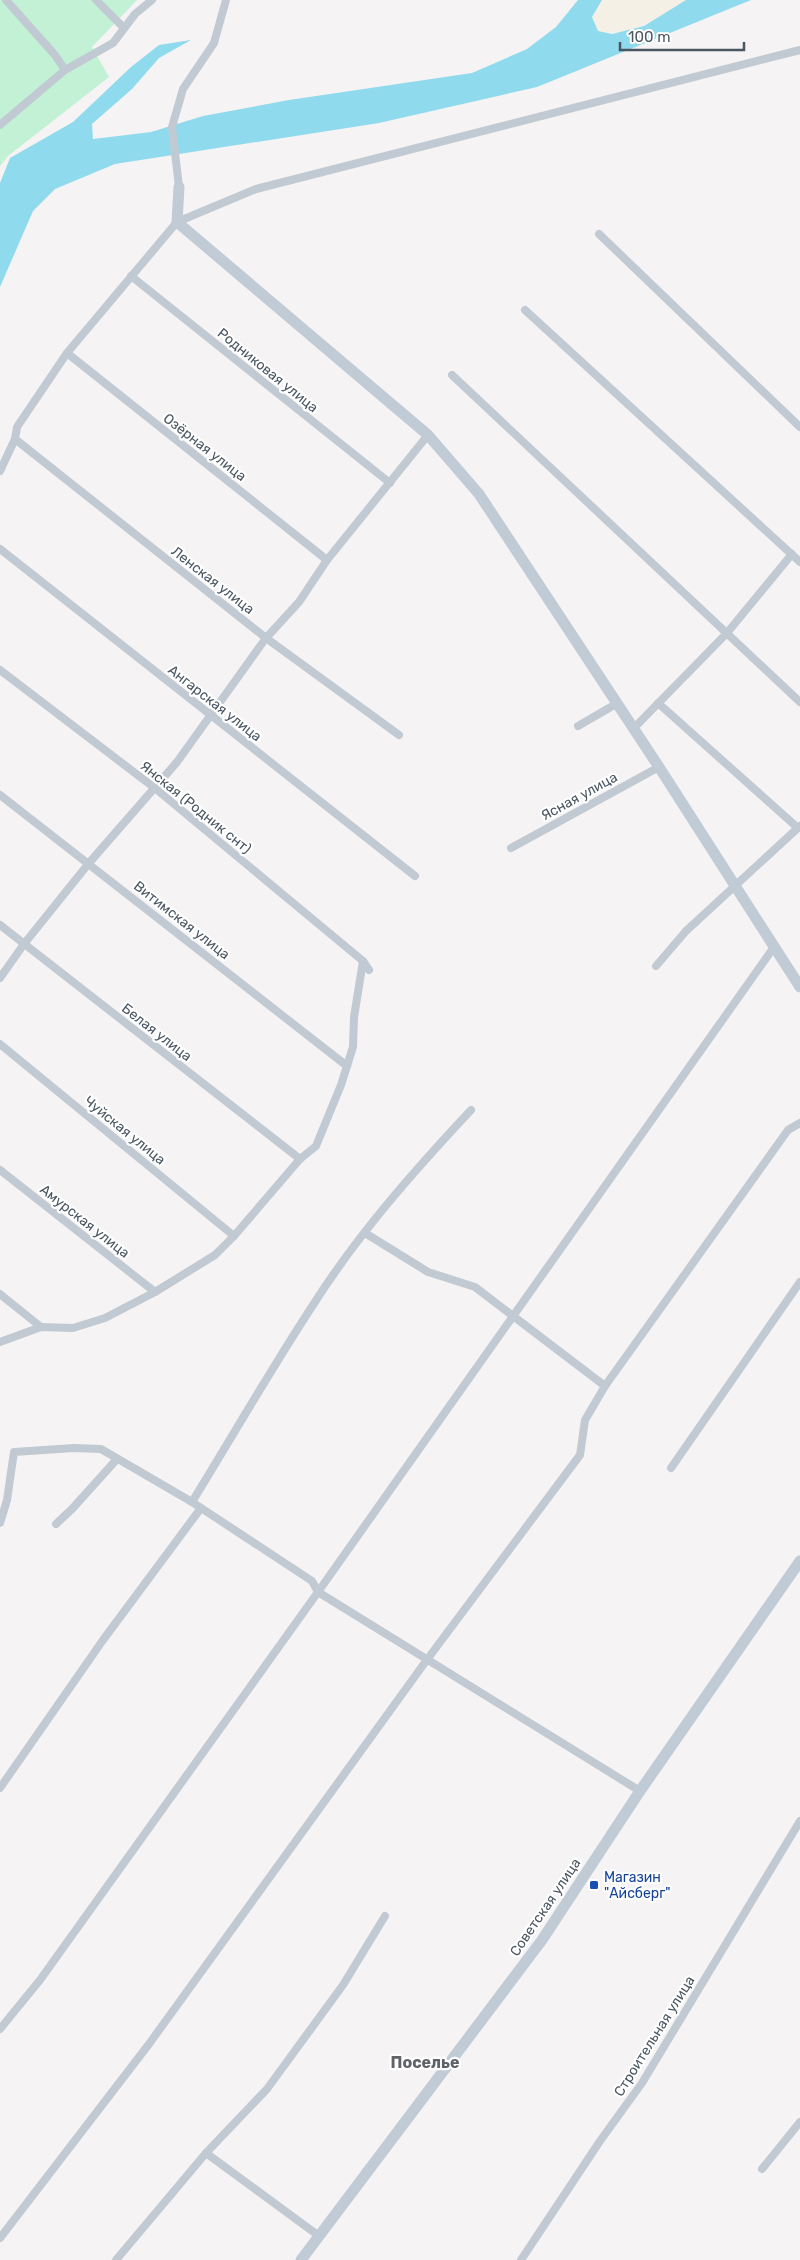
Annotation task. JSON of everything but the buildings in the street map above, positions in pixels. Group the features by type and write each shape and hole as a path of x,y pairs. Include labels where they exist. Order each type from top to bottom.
{"street":[{"path":"6,0 55,55 65,70"},
{"path":"96,0 124,28"},
{"path":"0,125 65,70 114,43 135,14 152,0"},
{"path":"177,222 179,186 172,127 183,89 214,42 226,0"},
{"path":"0,471 15,439 17,427 67,354 177,222 256,189 800,50"},
{"path":"177,222 428,435 479,494 659,767 800,987"},
{"path":"599,234 800,427"},
{"name":"Родниковая улица","path":"131,276 390,483"},
{"path":"525,310 800,562"},
{"name":"Озёрная улица","path":"67,354 327,560"},
{"path":"452,375 800,702"},
{"path":"0,978 24,944 89,864 156,789 266,638 299,602 327,560 428,435"},
{"name":"Ленская улица","path":"15,439 266,638 399,735"},
{"name":"Ангарская улица","path":"0,549 415,876"},
{"path":"633,728 727,633 792,554"},
{"name":"Янская (Родник снт)","path":"0,670 156,789 362,961 370,970"},
{"path":"656,966 686,931 799,827 658,703"},
{"path":"578,726 616,704"},
{"name":"Ясная улица","path":"511,848 659,767"},
{"name":"Витимская улица","path":"0,794 347,1066"},
{"name":"Белая улица","path":"0,925 300,1159"},
{"path":"0,2029 40,1980 318,1592 774,947"},
{"path":"0,1342 41,1326 73,1328 105,1318 154,1292 215,1255 234,1236 300,1159 316,1146 353,1047 354,1016 362,961"},
{"name":"Чуйская улица","path":"0,1044 234,1236"},
{"path":"192,1502 313,1304 365,1233 424,1161 471,1110"},
{"path":"0,2238 149,2044 426,1661 580,1455 585,1420 605,1386 788,1130 800,1124"},
{"name":"Амурская улица","path":"0,1170 154,1292"},
{"path":"365,1233 428,1272 475,1287 605,1386"},
{"path":"672,1468 800,1282"},
{"path":"0,1294 41,1326"},
{"path":"0,1523 14,1452 74,1448 101,1449 192,1502 312,1580 318,1592 426,1661 640,1791"},
{"path":"56,1524 117,1459"},
{"path":"0,1788 103,1640 201,1508"},
{"name":"Советская улица","path":"301,2260 542,1940 640,1791 800,1561"},
{"name":"Строительная улица","path":"521,2260 600,2141 642,2083 800,1821"},
{"path":"116,2260 206,2154 267,2089 343,1985 385,1916"},
{"path":"762,2169 800,2122"},
{"path":"206,2154 319,2236"}],"green space":[{"path":"0,0 137,0 92,47 109,77 8,156 0,166"}],"sand":[{"path":"602,0 686,0 655,19 633,29 610,33 598,31 592,17"}],"water":[{"path":"578,0 602,0 592,17 598,31 612,34 644,26 686,0 751,0 537,87 379,123 115,164 55,189 33,211 0,287 0,183 10,158 73,122 131,67 159,45 191,40 159,58 132,89 92,124 93,139 151,132 203,116 289,100 472,73 527,49 556,27"}],"place":[{"name":"Магазин \"Айсберг\"","path":"594,1885"}],"district":[{"name":"Поселье","path":"425,2062"}]}
